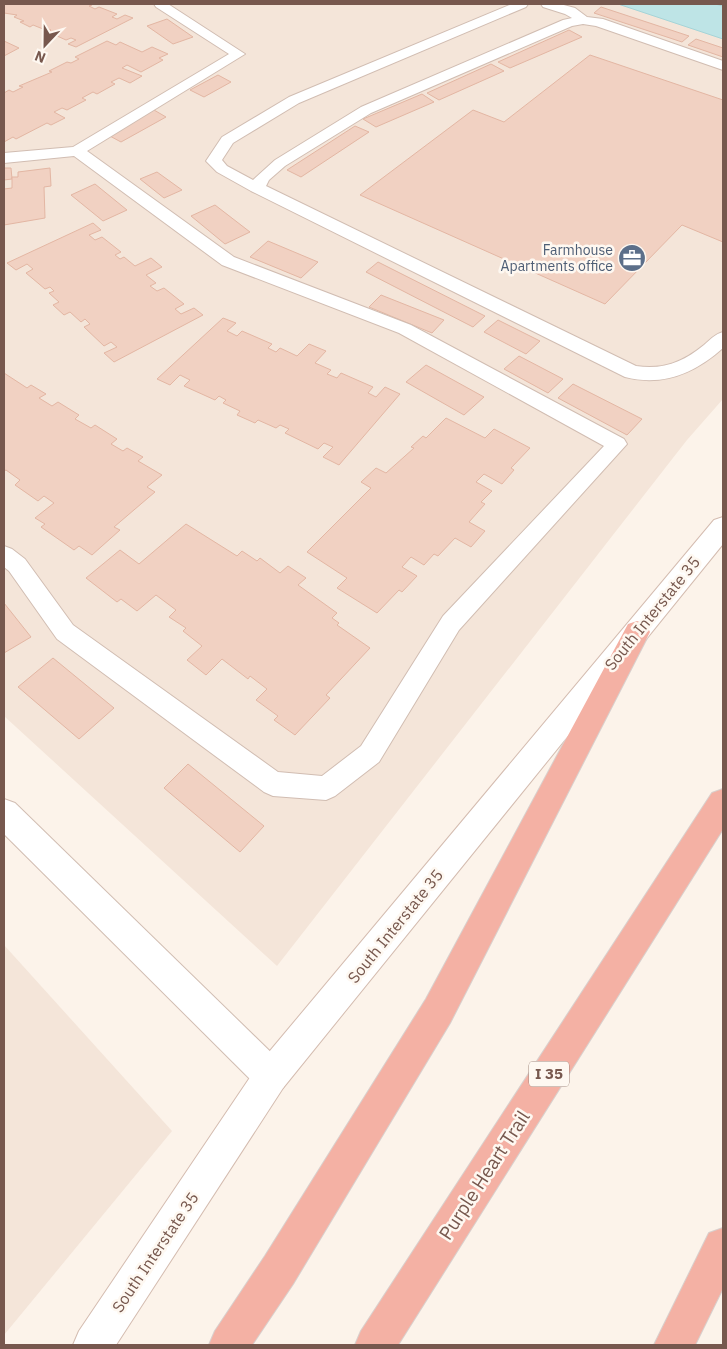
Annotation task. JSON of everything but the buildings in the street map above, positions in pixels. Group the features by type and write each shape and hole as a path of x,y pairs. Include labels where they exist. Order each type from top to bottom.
{"highway":[{"path":"229,1345 279,1270 438,1011 637,632"},
{"name":"Purple Heart Trail","path":"375,1345 723,803"},
{"path":"674,1345 723,1247"}],"main road":[{"name":"South Interstate 35","path":"93,1345 271,1076 723,527"},
{"path":"4,813 271,1076"}],"lane":[{"path":"4,158 77,151 238,54 160,4"},
{"path":"522,4 294,100 226,140 214,161 222,169 258,188 632,372 648,375 682,369 702,357 723,338"},
{"path":"547,4 570,11 583,20"},
{"path":"258,188 262,178 280,164 366,110 568,23 583,20 598,22 723,66"},
{"path":"4,555 17,565 65,632 274,784 326,788 370,754 451,623 618,444 405,329 228,261 77,151"}],"shaded area":[{"path":"4,4 723,4 723,399 687,440 277,966 4,716"},
{"path":"4,945 172,1131 4,1335"}],"water":[{"path":"618,4 715,4 723,6 723,39"}],"place":[{"name":"Farmhouse Apartments office","path":"632,258"}]}
